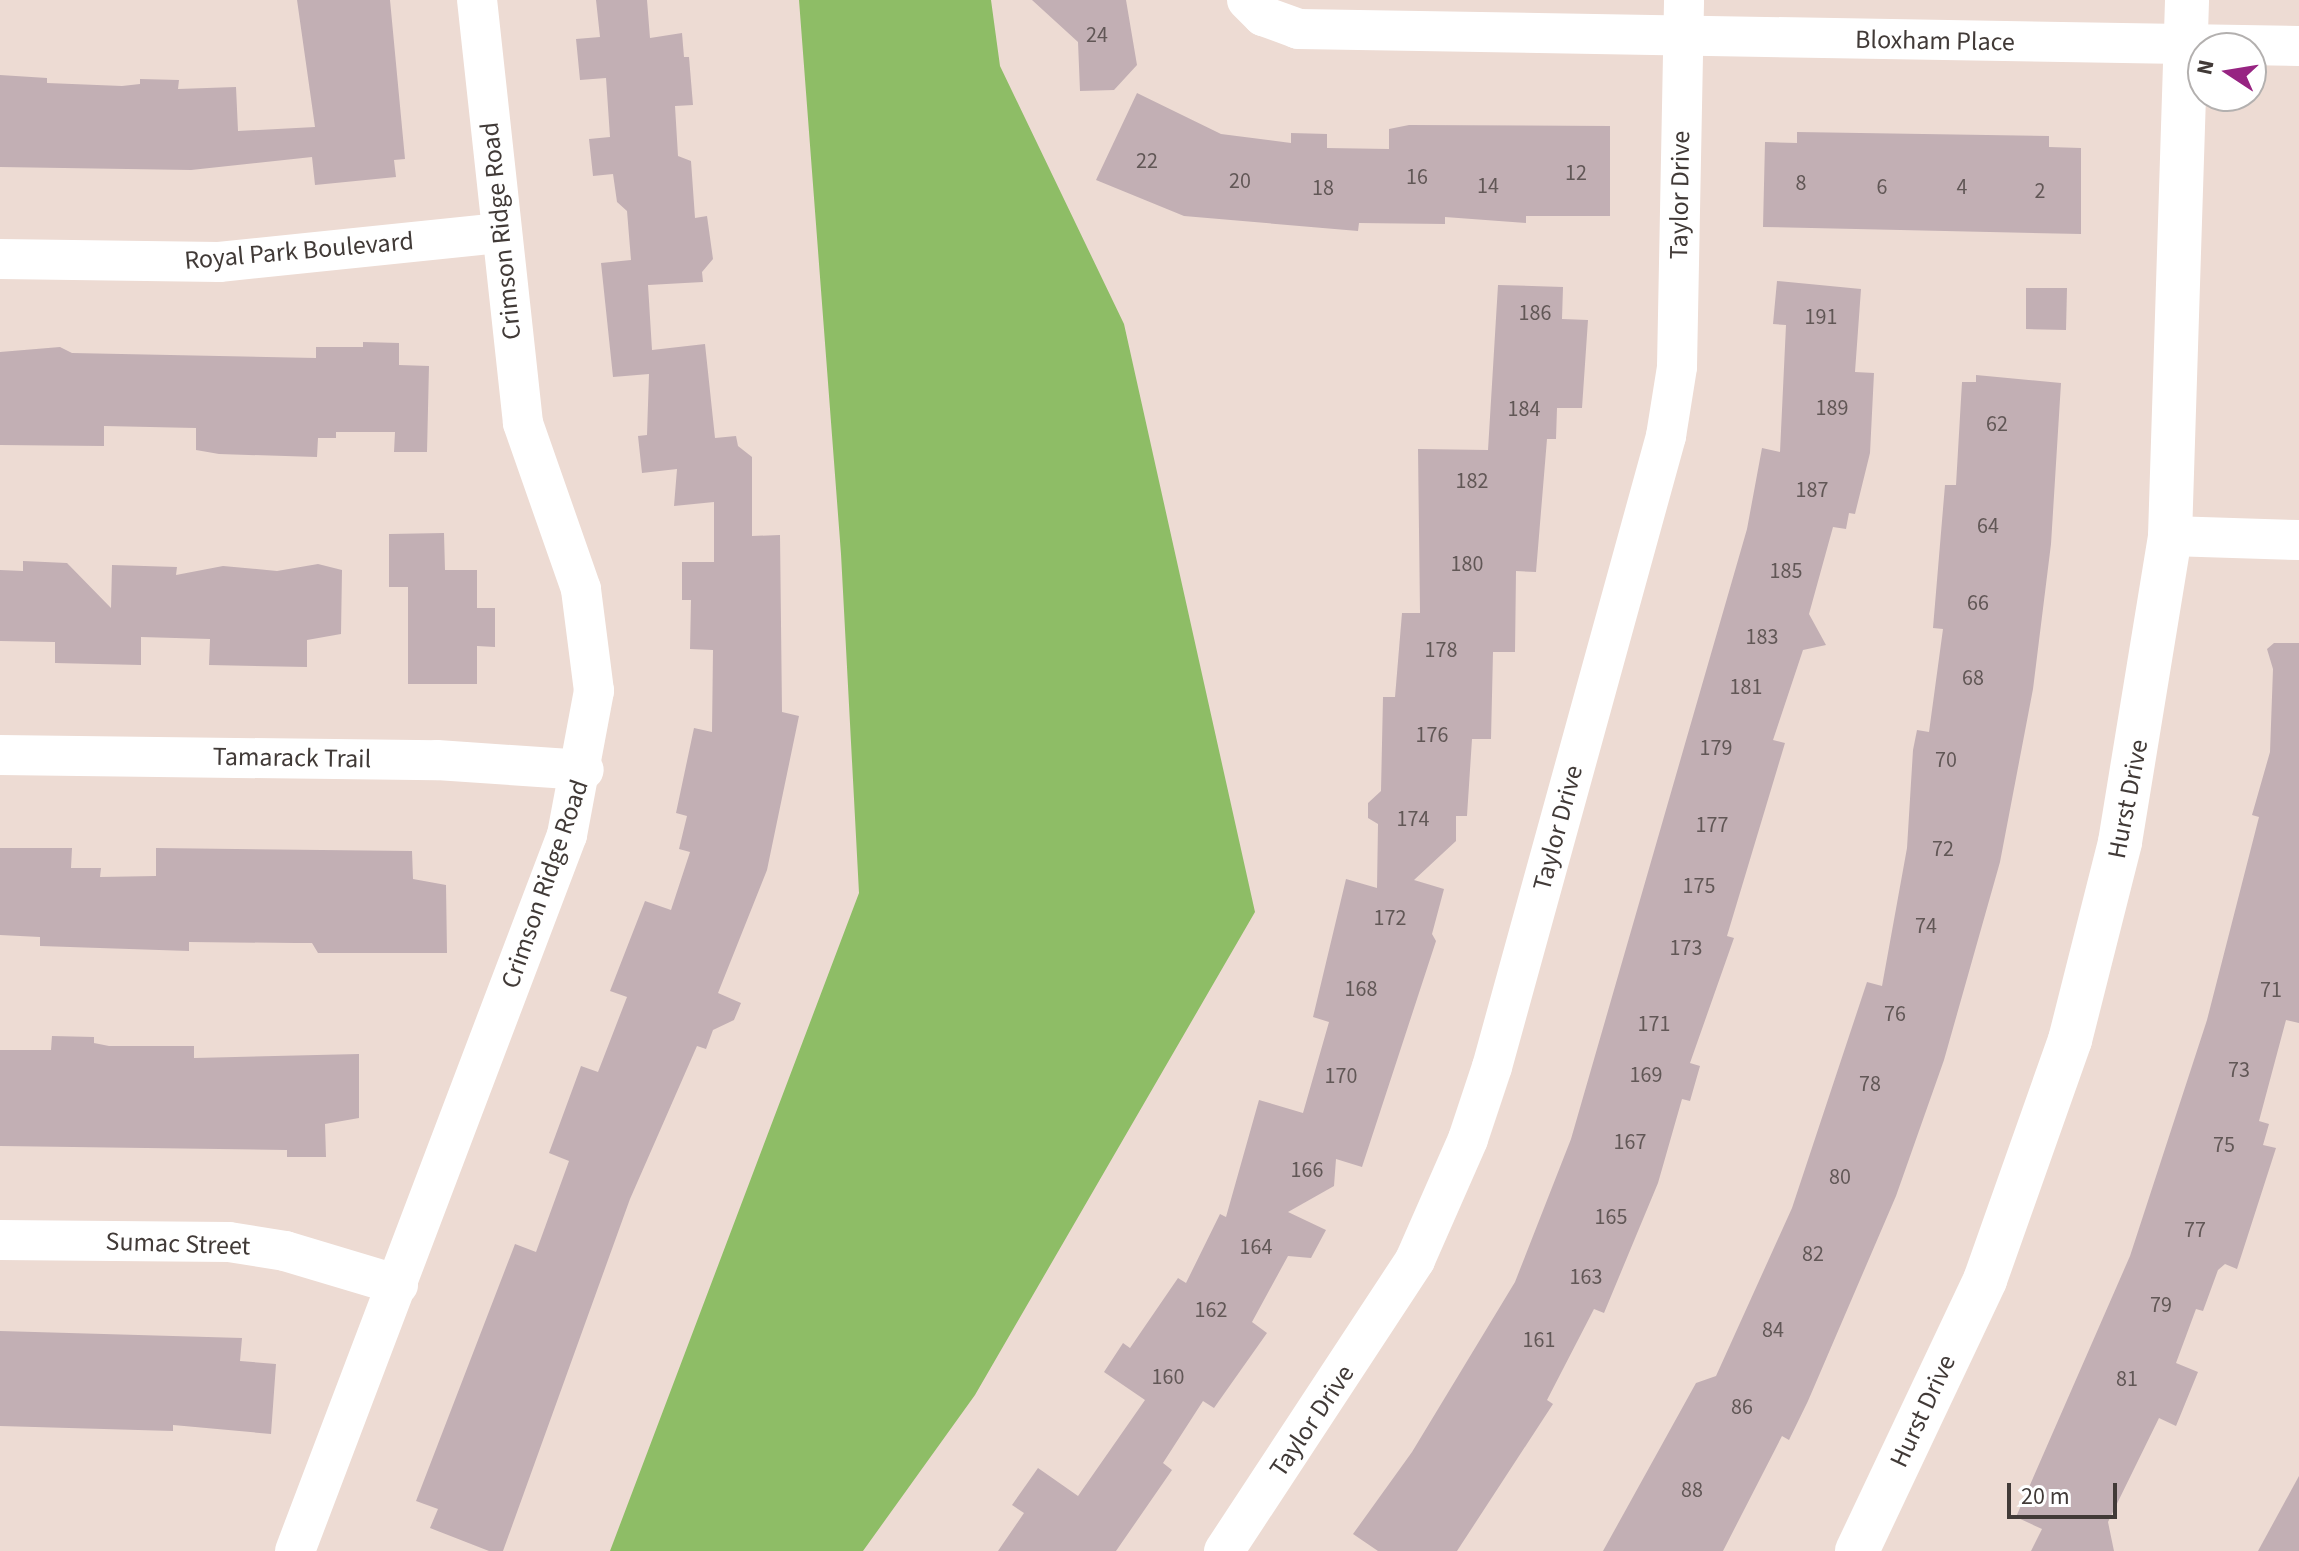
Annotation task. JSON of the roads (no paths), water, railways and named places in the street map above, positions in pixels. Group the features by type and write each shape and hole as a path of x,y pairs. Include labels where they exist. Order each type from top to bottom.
{"street":[{"name":"Crimson Ridge Road","path":"295,1551 558,863 584,770 594,691 591,635 523,423 477,0"},
{"name":"Bloxham Place","path":"1247,0 1263,16 1298,29 1684,19 2186,44 2299,46"},
{"name":"Hurst Drive","path":"1857,1551 1985,1280 2070,1040 2120,842 2170,536 2187,0"},
{"name":"Taylor Drive","path":"1224,1551 1381,1321 1415,1260 1462,1153 1492,1067 1666,436 1677,367 1684,19"},
{"name":"Royal Park Boulevard","path":"0,259 219,262 501,233"},
{"path":"2170,536 2299,540"},
{"name":"Tamarack Trail","path":"0,755 437,760 584,770"},
{"name":"Sumac Street","path":"0,1240 229,1242 285,1251 398,1285"}]}
